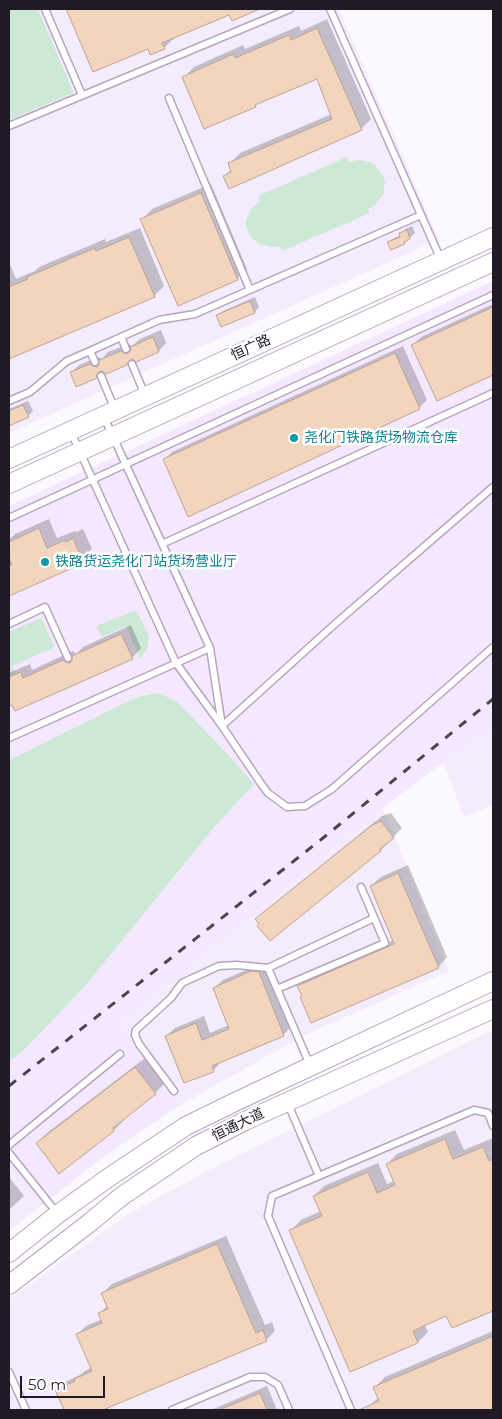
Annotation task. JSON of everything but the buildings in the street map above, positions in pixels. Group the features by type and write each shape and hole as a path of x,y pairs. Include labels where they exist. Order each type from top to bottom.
{"main road":[{"name":"恒广路","path":"9,459 493,238"},
{"name":"恒广路","path":"9,484 493,262"},
{"name":"恒通大道","path":"9,1253 108,1178 186,1126 493,981"},
{"name":"恒通大道","path":"9,1285 122,1196 196,1146 287,1102 493,1009"}],"lane":[{"path":"45,9 82,96"},
{"path":"9,126 290,9"},
{"path":"330,9 442,261"},
{"path":"169,98 250,290"},
{"path":"9,401 30,392 67,361 159,320 195,314 421,215"},
{"path":"9,518 493,295"},
{"path":"121,337 126,349"},
{"path":"90,351 95,362"},
{"path":"132,364 146,396"},
{"path":"101,376 112,437 210,648 222,726"},
{"path":"162,544 493,393"},
{"path":"71,431 176,663 268,793 287,807 305,806 332,790 493,647"},
{"path":"222,726 336,623 493,487"},
{"path":"9,624 45,607 68,658"},
{"path":"9,738 210,648"},
{"path":"277,990 385,943 361,887"},
{"path":"174,1091 139,1044 135,1035 136,1030 171,998 182,983 220,966 236,965 268,968 374,918"},
{"path":"268,968 310,1066"},
{"path":"9,1145 120,1054"},
{"path":"287,1102 319,1176"},
{"path":"351,1410 268,1216 272,1196 474,1110 488,1113 493,1126"},
{"path":"9,1153 58,1214"},
{"path":"9,1372 26,1410"},
{"path":"172,1410 250,1377 264,1377 278,1385 288,1410"}],"shaded area":[{"path":"9,9 339,9 439,240 432,240 420,248 9,433"},
{"path":"493,281 493,729 443,762 383,808 120,1023 180,1105 102,1158 41,1206 9,1166 9,506"},
{"path":"493,729 493,805 464,817 443,762"},
{"path":"383,808 449,971 305,1035 180,1105 120,1023"},
{"path":"493,1030 493,1410 9,1410 9,1299 129,1214 209,1170"},
{"path":"9,1166 41,1206 9,1231"}],"green space":[{"path":"9,9 38,9 74,93 9,120"},
{"path":"347,157 349,162 357,160 370,162 375,165 383,176 385,182 383,195 375,205 368,209 370,213 282,251 280,246 260,245 251,237 246,226 246,220 251,209 260,201 258,196"},
{"path":"136,610 149,636 147,649 140,659 126,626 102,637 96,626"},
{"path":"41,618 55,647 12,666 15,673 9,676 9,632"},
{"path":"159,693 177,702 254,784 215,826 85,986 24,1050 9,1062 9,760 137,697"}],"railway":[{"path":"9,1086 323,838 493,699"}],"place":[{"name":"尧化门铁路货场物流仓库","path":"294,438"},
{"name":"铁路货运尧化门站货场营业厅","path":"45,562"}]}
